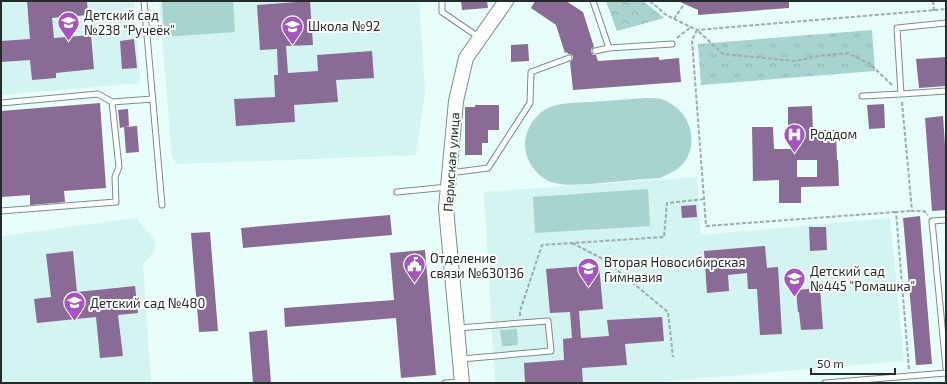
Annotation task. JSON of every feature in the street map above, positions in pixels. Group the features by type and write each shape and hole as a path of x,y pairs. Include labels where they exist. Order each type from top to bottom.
{"street":[{"name":"Пермская улица","path":"462,383 446,208 456,101 466,58 506,1"}],"lane":[{"path":"144,1 162,205"},
{"path":"442,1 442,12 480,39"},
{"path":"593,1 609,48"},
{"path":"901,94 897,28 946,23"},
{"path":"595,51 609,48 672,44"},
{"path":"449,173 488,168 530,103 531,72 569,58"},
{"path":"862,96 946,91"},
{"path":"1,103 98,94 112,102 153,99"},
{"path":"1,211 116,202 115,177 120,166 112,102"},
{"path":"397,192 448,187"},
{"path":"946,220 932,221 946,368"},
{"path":"457,328 548,321 551,351 460,359"},
{"path":"825,383 885,381 910,376 946,373"},
{"path":"445,383 462,383"}],"path":[{"path":"650,1 665,14 697,30 723,54 795,61 819,56 847,53 870,64 901,94 912,211"},
{"path":"934,1 934,10"},
{"path":"674,19 684,4"},
{"path":"697,30 946,9"},
{"path":"672,44 691,27"},
{"path":"697,30 692,40 706,226 912,211 924,211 932,221"},
{"path":"520,324 520,311 542,244 664,238 667,203 705,199"},
{"path":"896,212 910,376"},
{"path":"571,243 605,260 668,312 673,357"}],"shaded area":[{"name":"Детский сад №238 \"Ручеёк\"","path":"1,1 134,1 140,83 1,95"},
{"name":"Школа №92","path":"159,1 419,1 425,92 416,155 178,164 172,157"},
{"path":"697,177 701,235 890,218 904,361 646,383 495,383 484,192"},
{"name":"Детский сад №480","path":"136,218 154,239 156,249 143,264 151,383 1,383 1,236"}],"green space":[{"path":"162,1 233,1 235,32 164,37"},
{"path":"606,1 643,1 664,18 617,31"},
{"path":"872,30 875,71 701,85 698,44"},
{"path":"646,98 661,99 671,103 679,110 690,127 692,136 688,156 682,165 672,172 660,178 570,185 557,184 547,180 535,170 529,162 526,153 525,140 532,122 546,109 568,103"},
{"path":"648,189 650,226 535,233 533,197"},
{"path":"517,329 518,345 502,346 500,330"}],"building":[{"path":"27,1 87,1 88,15 52,18 54,38 91,35 94,69 56,73 56,78 32,80 30,60 1,62 1,41 30,39"},
{"path":"310,1 313,45 286,46 288,73 318,71 317,55 372,51 374,78 336,80 338,102 294,105 295,122 236,126 234,99 275,97 274,75 278,75 277,49 260,50 257,5"},
{"path":"461,1 487,1 488,8 462,10"},
{"path":"535,1 566,1 583,12 594,47 591,49 591,52 593,55 596,55 598,61 659,57 659,60 679,58 681,82 573,90 570,62 573,59 573,56 567,52 565,53 556,25 531,8"},
{"path":"678,1 789,1 789,8 698,15 698,10"},
{"path":"134,39 137,68 122,69 120,41"},
{"path":"528,44 529,61 511,62 511,45"},
{"path":"946,57 946,86 919,88 916,59"},
{"path":"100,103 106,188 64,191 65,202 30,205 30,195 1,197 1,111"},
{"path":"884,104 885,128 869,129 867,105"},
{"path":"475,105 499,105 499,130 488,130 488,143 482,143 482,155 465,155 465,107 475,107"},
{"name":"Роддом","path":"812,106 813,130 836,130 839,186 801,187 801,203 779,203 779,180 753,181 752,127 773,127 774,149 793,149 793,128 788,128 788,107","holes":["797,160 817,160 817,177 797,177"]},
{"path":"128,109 129,126 125,127 137,126 139,152 126,153 124,127 120,128 118,110"},
{"path":"943,116 946,159 946,210 932,211 925,118"},
{"path":"696,205 697,217 682,218 681,206"},
{"path":"390,215 392,235 243,248 241,228"},
{"path":"920,216 932,364 916,365 903,218"},
{"path":"809,227 826,227 827,250 810,251"},
{"path":"210,232 218,331 199,332 191,233"},
{"path":"765,246 767,268 778,267 782,334 760,335 757,289 748,289 747,273 728,275 729,291 707,293 704,251"},
{"path":"425,250 436,375 401,378 396,318 285,327 284,308 394,300 390,253"},
{"path":"73,251 77,292 135,286 138,313 118,315 123,356 100,358 96,317 37,323 34,299 51,297 46,254"},
{"path":"599,265 603,309 579,311 581,338 609,336 607,320 662,317 664,341 625,344 627,365 582,368 583,383 525,383 524,363 564,360 563,339 572,338 570,312 550,313 546,269"},
{"path":"820,288 823,329 801,330 796,290"},
{"path":"267,330 271,383 253,383 249,332"}],"place":[{"name":"Детский сад №238 \"Ручеёк\"","path":"69,42"},
{"name":"Школа №92","path":"293,46"},
{"name":"Роддом","path":"795,154"},
{"name":"Отделение связи №630136","path":"414,284"},
{"name":"Вторая Новосибирская Гимназия","path":"589,288"},
{"name":"Детский сад №445 \"Ромашка\"","path":"794,298"},
{"name":"Детский сад №480","path":"74,322"}]}
